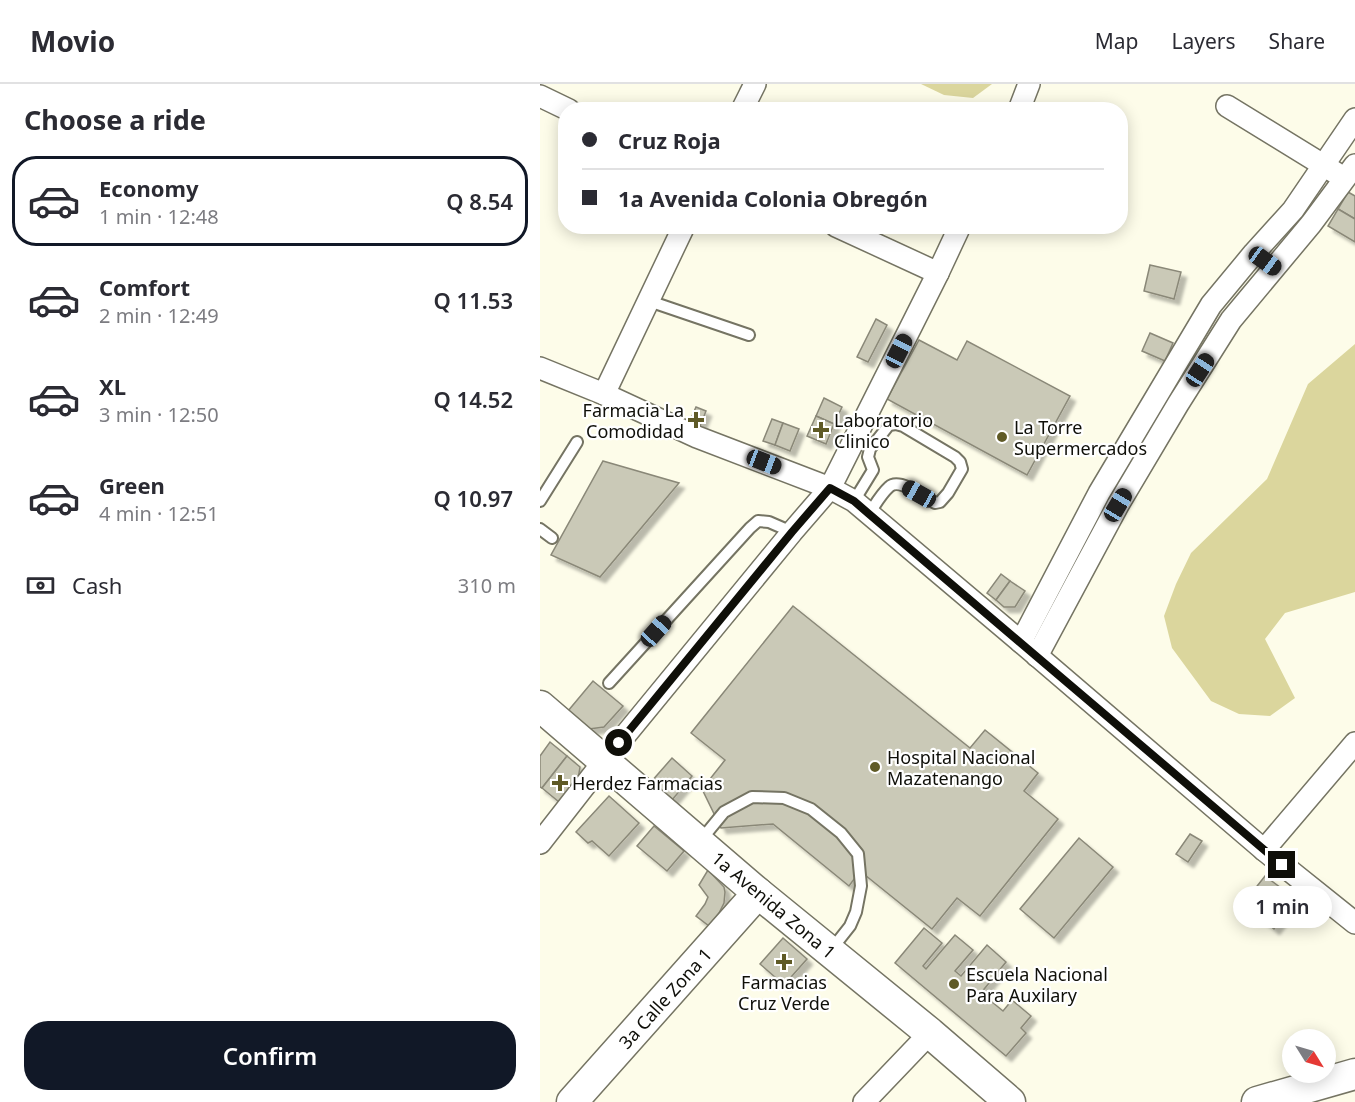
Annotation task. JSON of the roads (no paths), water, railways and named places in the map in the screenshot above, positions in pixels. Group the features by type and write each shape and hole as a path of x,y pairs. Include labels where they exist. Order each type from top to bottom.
{"main road":[{"name":"1a Avenida Zona 1","path":"540,706 758,893 1010,1102"},
{"name":"3a Calle Zona 1","path":"572,1102 758,893"},
{"path":"1257,1102 1355,1074"}],"street":[{"path":"746,102 755,84"},
{"path":"1022,102 1029,84"},
{"path":"540,96 558,105"},
{"path":"1037,656 1118,505 1231,320 1350,172 1324,166 1227,106"},
{"path":"1021,642 1099,493 1211,305 1293,210 1355,119"},
{"path":"604,394 680,234"},
{"path":"853,234 938,273"},
{"path":"540,843 604,761 830,488 956,234"},
{"path":"1254,253 1275,268"},
{"path":"540,368 697,436 830,488 861,508 1264,850 1355,923"},
{"path":"1158,393 1178,404"},
{"path":"1099,493 1118,505"},
{"path":"1264,850 1355,743"},
{"path":"864,1102 930,1034"}],"lane":[{"path":"649,301 749,335"},
{"path":"889,425 903,426 960,462 962,469 948,494 940,502 936,503 896,483 890,485 861,508 873,470 868,457 870,448 889,425"},
{"path":"540,501 577,441"},
{"path":"609,683 758,521 769,522 792,532"},
{"path":"540,529 552,537"},
{"path":"699,843 724,812 752,797 784,798 811,809 841,833 858,854 861,885 856,912 850,926 830,952"}],"place":[{"name":"Farmacia La Comodidad","path":"696,420"},
{"name":"Laboratorio Clinico","path":"821,430"},
{"name":"La Torre Supermercados","path":"1002,437"},
{"name":"Hospital Nacional Mazatenango","path":"875,767"},
{"name":"Herdez Farmacias","path":"560,783"},
{"name":"Farmacias Cruz Verde","path":"784,962"},
{"name":"Escuela Nacional Para Auxilary","path":"954,984"}]}
